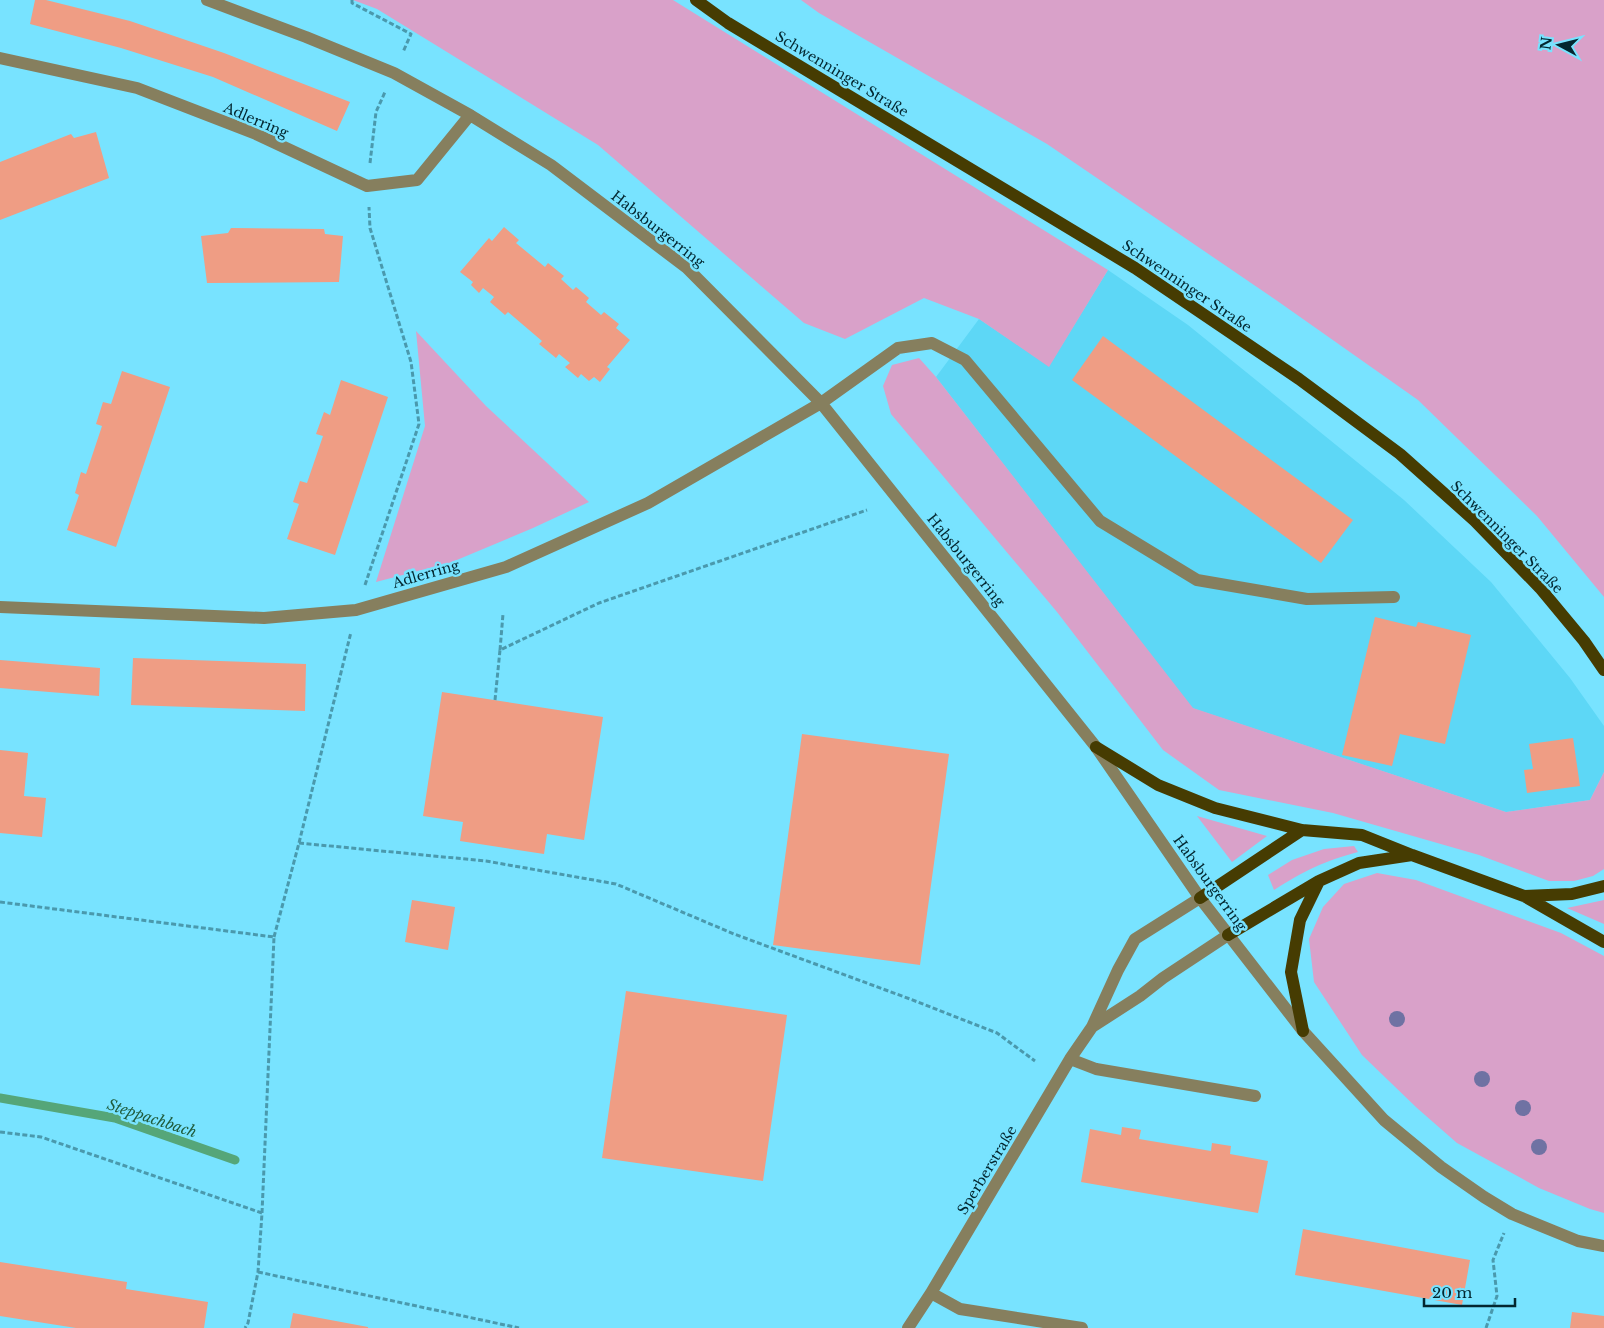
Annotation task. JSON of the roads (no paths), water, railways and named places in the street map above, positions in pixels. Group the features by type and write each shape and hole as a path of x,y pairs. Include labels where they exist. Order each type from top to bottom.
{"main road":[{"name":"Schwenninger Straße","path":"696,0 728,23 1135,268 1299,379 1400,454 1475,521 1540,588 1584,641 1604,670"},
{"path":"1096,747 1158,785 1215,808 1302,830 1362,834 1412,855 1524,896 1604,942"},
{"path":"1200,898 1302,830"},
{"path":"1228,935 1319,881 1359,863 1412,855"},
{"path":"1303,1031 1291,972 1300,920 1319,881"},
{"path":"1524,896 1572,894 1604,886"}],"street":[{"name":"Habsburgerring","path":"207,0 306,37 394,73 470,115 551,165 687,268 821,403 1096,747 1200,898 1303,1031 1384,1120 1441,1167 1484,1198 1512,1214 1578,1241 1604,1246"},
{"name":"Adlerring","path":"0,58 137,88 256,134 368,186 417,180 470,115"},
{"name":"Adlerring","path":"0,607 264,618 356,610 506,567 648,503 821,403 898,348 932,343 965,360 1100,521 1197,580 1307,599 1394,597"},
{"name":"Sperberstraße","path":"908,1328 931,1293 1070,1059 1092,1026 1118,970 1135,939 1200,898"},
{"name":"Sperberstraße","path":"1092,1026 1140,996 1163,978 1228,935"},
{"path":"1070,1059 1096,1069 1255,1096"},
{"path":"931,1293 960,1309 1082,1328"}],"waterway":[{"name":"Steppachbach","path":"0,1098 115,1118 235,1160"}]}
